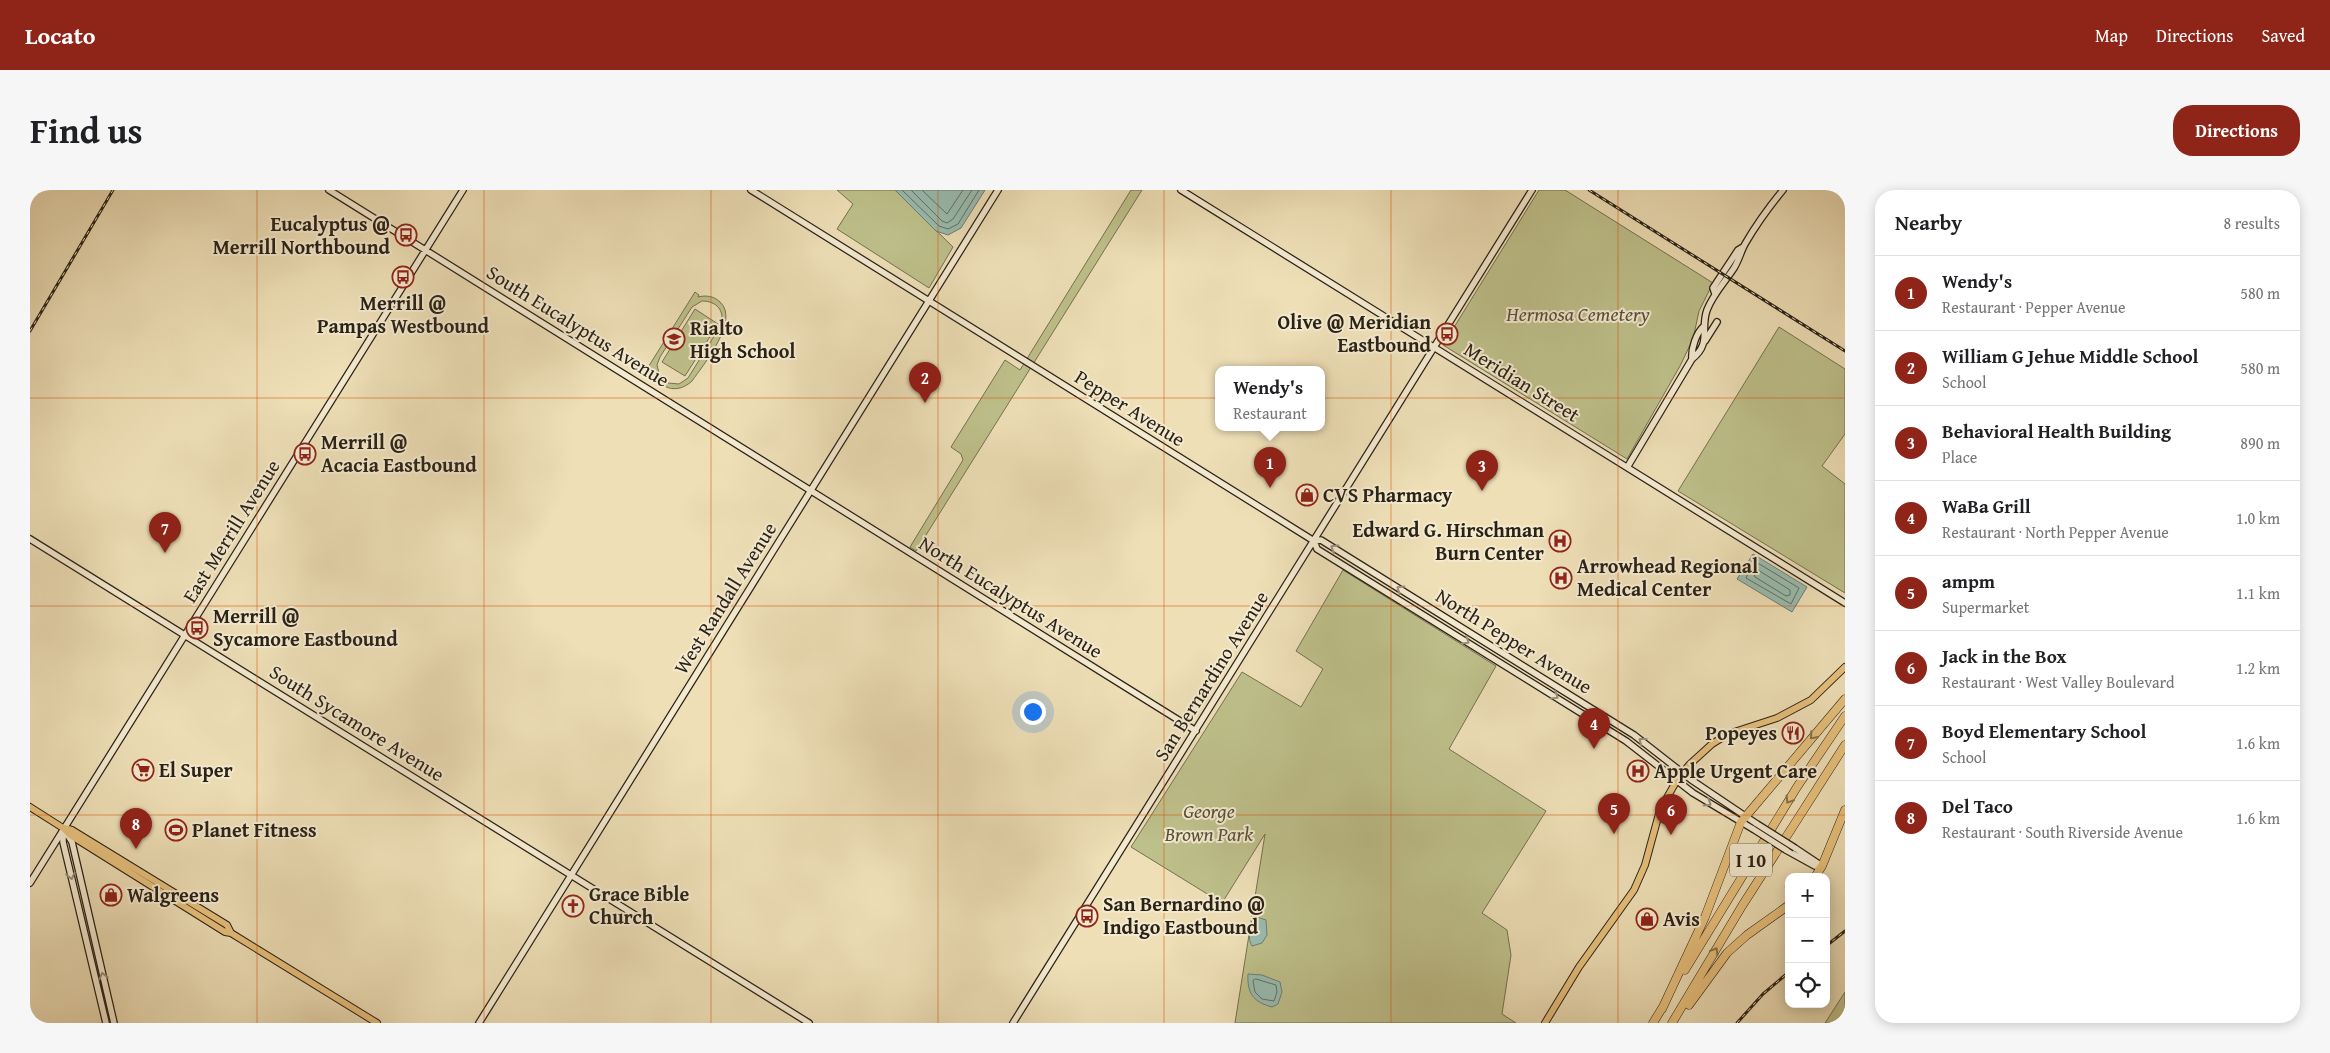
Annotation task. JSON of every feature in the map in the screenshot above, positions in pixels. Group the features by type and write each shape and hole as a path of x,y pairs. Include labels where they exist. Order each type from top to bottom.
{"highway":[{"path":"1662,1008 1705,917 1743,819 1845,700"},
{"name":"I 10","path":"1653,1023 1747,866 1845,716"},
{"name":"I 10","path":"1672,1023 1742,906 1845,745"},
{"path":"1818,873 1845,810"},
{"path":"1676,1023 1727,953 1747,935 1785,908"}],"main road":[{"path":"1545,1023 1579,967 1634,890 1646,860 1660,810 1683,772 1697,757 1728,734 1777,718 1811,700 1845,667"},
{"path":"30,807 225,932 231,933 376,1023"},
{"path":"63,828 73,831 135,867 227,925 231,933"}],"street":[{"name":"South Eucalyptus Avenue","path":"329,190 810,491"},
{"name":"East Merrill Avenue","path":"30,883 463,190"},
{"name":"Pepper Avenue","path":"750,190 1314,541 1317,549 1378,586"},
{"name":"West Randall Avenue","path":"479,1023 998,190"},
{"name":"Meridian Street","path":"1181,190 1628,466 1845,603"},
{"name":"San Bernardino Avenue","path":"1013,1023 1532,190"},
{"path":"1704,343 1706,338 1704,326 1707,311 1715,294 1720,290 1740,257 1744,246 1783,190"},
{"path":"1628,466 1692,359 1718,322"},
{"path":"1692,359 1694,345 1700,330 1704,326"},
{"name":"North Eucalyptus Avenue","path":"810,491 1196,731"},
{"name":"South Sycamore Avenue","path":"30,539 809,1023"},
{"name":"Pepper Avenue","path":"1314,541 1321,540 1382,578"},
{"name":"North Pepper Avenue","path":"1382,578 1638,738 1743,819"},
{"name":"North Pepper Avenue","path":"1378,586 1626,741 1708,803 1743,819 1822,866"},
{"path":"1590,718 1609,720"},
{"path":"63,828 72,842 114,1023"},
{"path":"63,828 63,843 106,1023"},
{"path":"75,855 78,845 82,842"}],"green space":[{"path":"837,190 895,190 953,247 929,288 837,229 853,204"},
{"path":"1131,190 1142,190 916,551 910,547 963,460 961,454 951,447 1005,360 1020,370"},
{"name":"Hermosa Cemetery","path":"1539,190 1565,190 1713,283 1699,311 1693,339 1680,366 1627,459 1443,345"},
{"path":"695,292 699,295 698,297 710,296 720,302 725,310 726,320 723,330 718,342 692,381 680,388 669,388 659,382 653,370 651,372 647,369","holes":["702,301 716,305 721,311 721,325 688,378 679,384 668,383 659,373 657,365 660,357 692,307"]},
{"path":"695,309 718,324 685,376 662,362"},
{"path":"1779,327 1845,369 1845,434 1822,466 1845,484 1845,593 1678,491"},
{"name":"George Brown Park","path":"1343,570 1496,666 1449,749 1546,811 1482,913 1507,930 1511,955 1502,1014 1516,1023 1235,1023 1265,834 1222,903 1131,847 1242,672 1301,707 1323,669 1296,651"},
{"path":"1845,992 1845,1023 1825,1023"}],"water":[{"path":"895,190 985,190 961,228 948,235 936,231"},
{"path":"1753,554 1807,587 1792,612 1737,579"},
{"path":"1257,917 1266,920 1267,935 1262,943 1252,946 1249,936 1250,929 1253,918"},
{"path":"1248,974 1262,975 1280,982 1282,992 1278,1004 1272,1007 1265,1005 1252,996"}],"railway":[{"path":"30,331 113,190"},
{"path":"1589,190 1845,351"},
{"path":"1830,943 1845,931"},
{"path":"1737,1023 1763,994 1785,975"}],"place":[{"name":"Eucalyptus @ Merrill Northbound","path":"406,235"},
{"name":"Merrill @ Pampas Westbound","path":"403,277"},
{"name":"Olive @ Meridian Eastbound","path":"1447,334"},
{"name":"Rialto High School","path":"674,339"},
{"name":"William G Jehue Middle School","path":"925,403"},
{"name":"Merrill @ Acacia Eastbound","path":"305,454"},
{"name":"Wendy's","path":"1270,488"},
{"name":"Behavioral Health Building","path":"1482,491"},
{"name":"CVS Pharmacy","path":"1307,495"},
{"name":"Edward G. Hirschman Burn Center","path":"1560,541"},
{"name":"Boyd Elementary School","path":"165,553"},
{"name":"Arrowhead Regional Medical Center","path":"1561,578"},
{"name":"Merrill @ Sycamore Eastbound","path":"197,628"},
{"name":"Popeyes","path":"1793,733"},
{"name":"WaBa Grill","path":"1594,749"},
{"name":"El Super","path":"143,770"},
{"name":"Apple Urgent Care","path":"1638,771"},
{"name":"Planet Fitness","path":"176,830"},
{"name":"ampm","path":"1614,834"},
{"name":"Jack in the Box","path":"1671,835"},
{"name":"Del Taco","path":"136,849"},
{"name":"Walgreens","path":"111,895"},
{"name":"Grace Bible Church","path":"573,906"},
{"name":"San Bernardino @ Indigo Eastbound","path":"1087,916"},
{"name":"Avis","path":"1647,919"}]}
